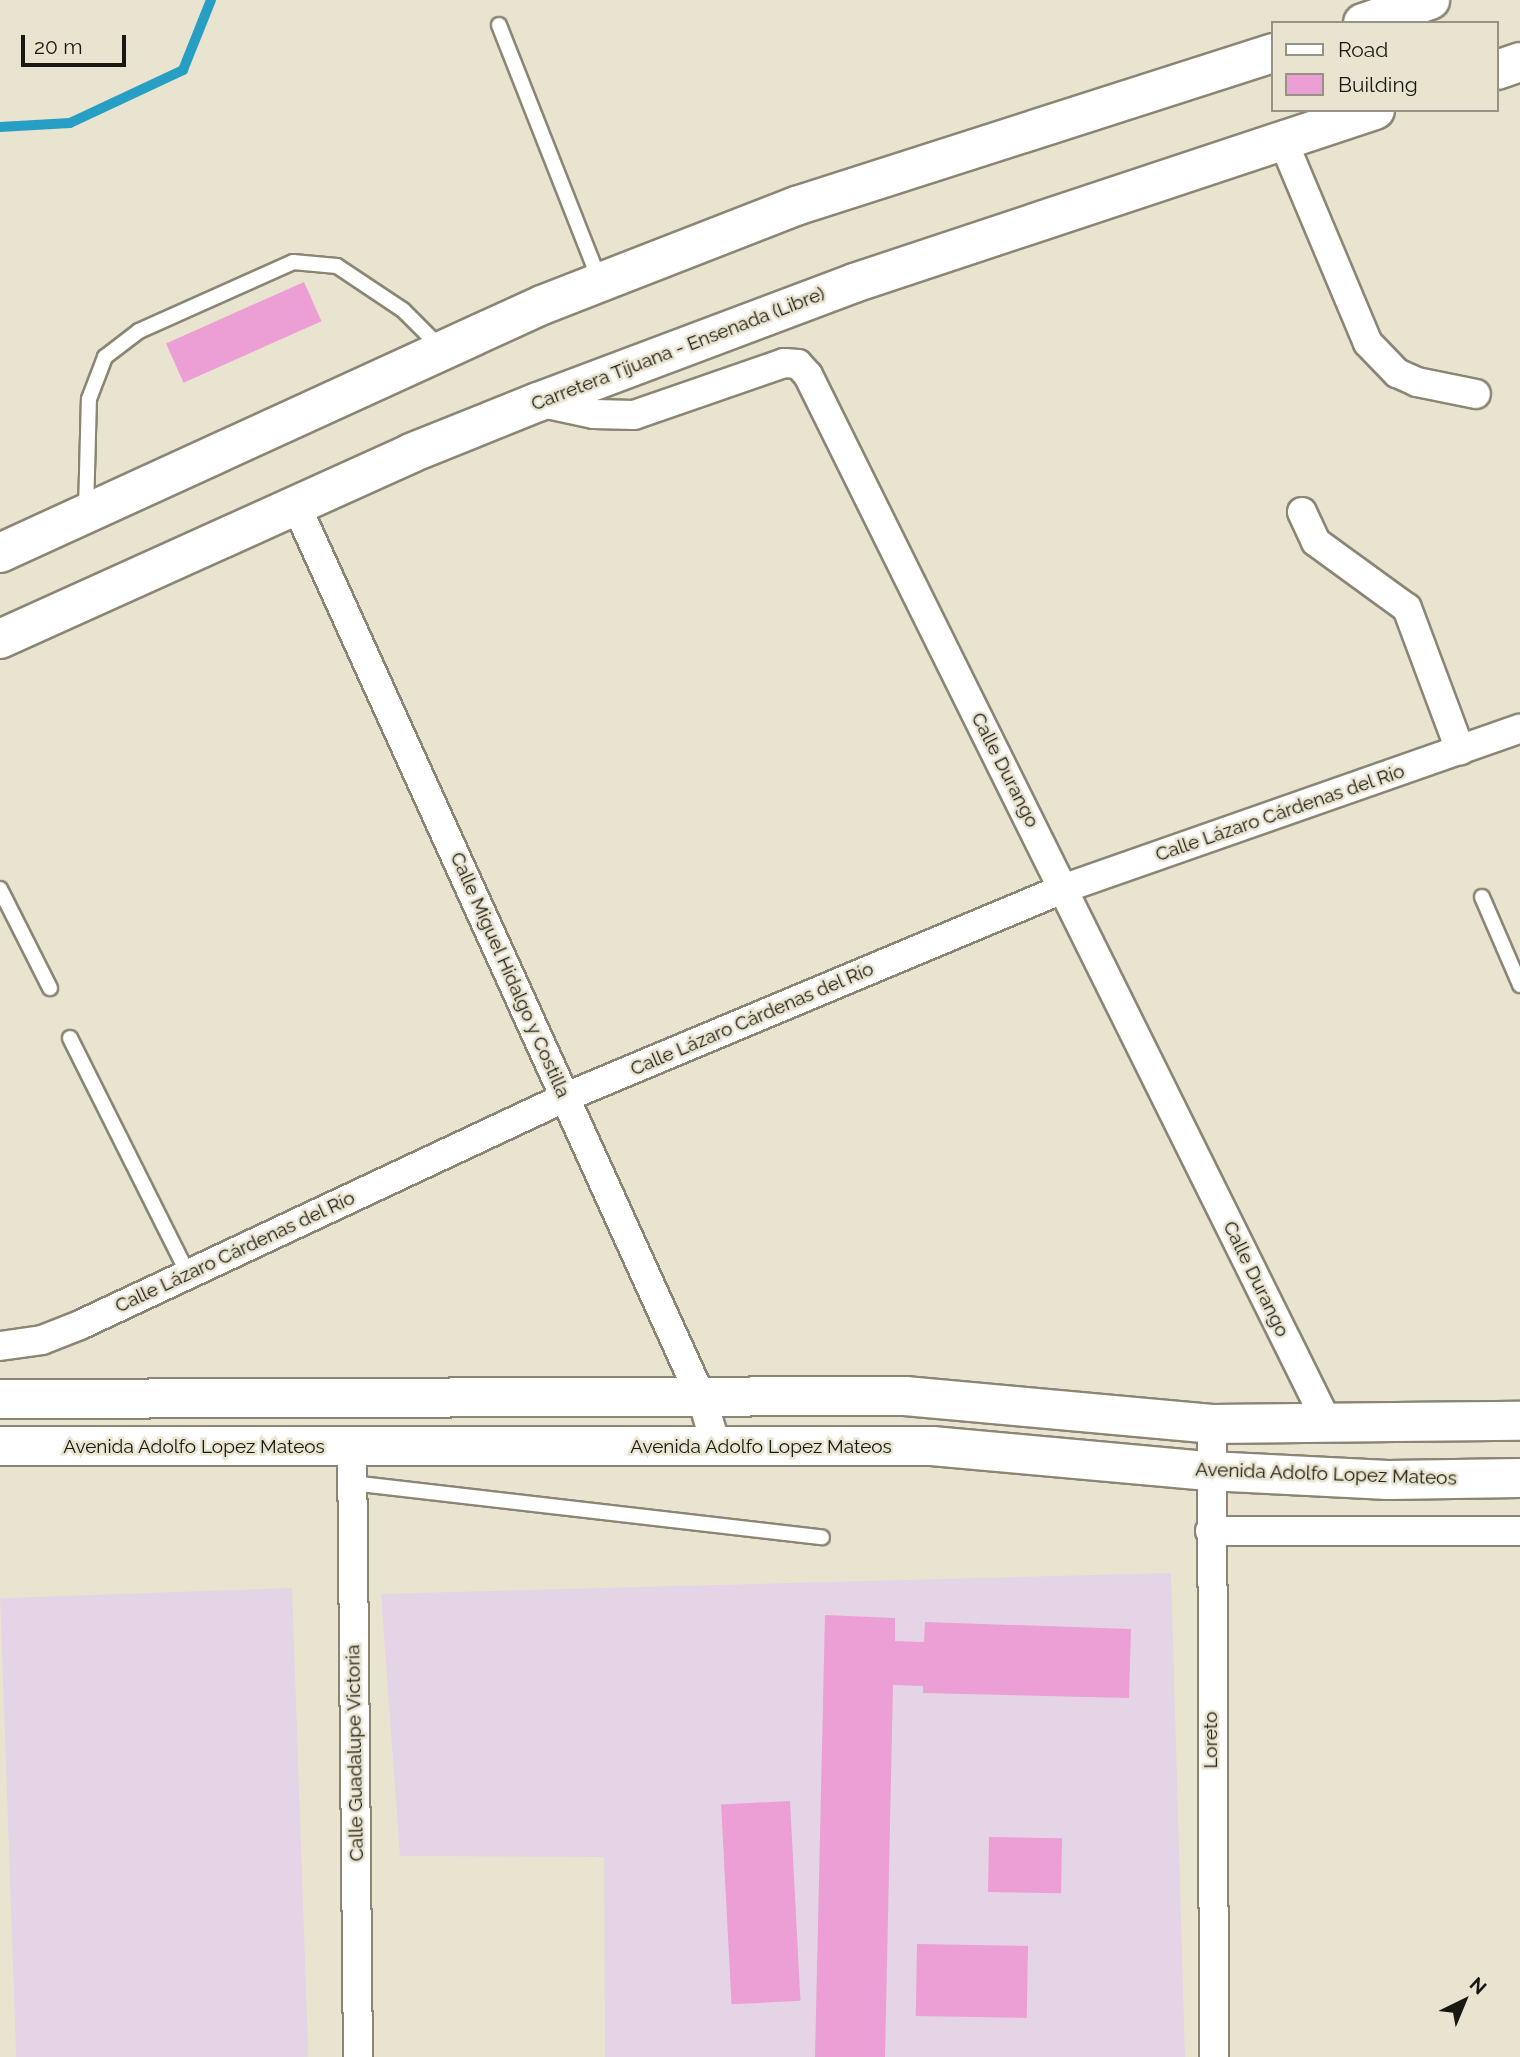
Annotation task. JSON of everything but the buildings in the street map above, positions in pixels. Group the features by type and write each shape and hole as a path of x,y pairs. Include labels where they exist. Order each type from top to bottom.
{"main road":[{"path":"1369,21 1430,0"},
{"path":"0,553 443,350 600,282 796,206 1272,53"},
{"path":"1499,69 1520,62"},
{"name":"Carretera Tijuana - Ensenada (Libre)","path":"0,639 296,505 538,402 854,283 1369,112"},
{"path":"0,1399 702,1399 905,1396 1212,1424 1520,1421"},
{"name":"Avenida Adolfo Lopez Mateos","path":"0,1446 352,1466 717,1448 932,1446 1209,1472 1388,1480 1520,1478"}],"street":[{"path":"1283,141 1368,343 1407,378 1476,394"},
{"name":"Calle Durango","path":"538,402 594,414 634,415 784,363 798,364 808,376 1065,888 1327,1422"},
{"name":"Calle Miguel Hidalgo y Costilla","path":"296,505 702,1399 717,1448"},
{"path":"1302,512 1315,542 1407,608 1460,750"},
{"name":"Calle Lázaro Cárdenas del Río","path":"0,1346 67,1330 566,1097 1065,888 1520,729"},
{"name":"Loreto","path":"1212,1424 1209,1472 1214,2057"},
{"name":"Calle Guadalupe Victoria","path":"352,1466 358,2057"},
{"path":"1210,1531 1520,1531"}],"lane":[{"path":"499,25 600,282"},
{"path":"86,513 89,400 105,357 139,331 293,262 337,266 403,310 443,350"},
{"path":"0,889 50,989"},
{"path":"1482,897 1520,985"},
{"path":"70,1038 188,1274"},
{"path":"352,1466 822,1537"}],"shaded area":[{"path":"1171,1573 1185,2057 605,2057 604,1857 400,1856 381,1594"},
{"path":"292,1588 308,2057 16,2057 0,1598"}],"waterway":[{"path":"0,127 70,123 183,70 211,0"}]}
